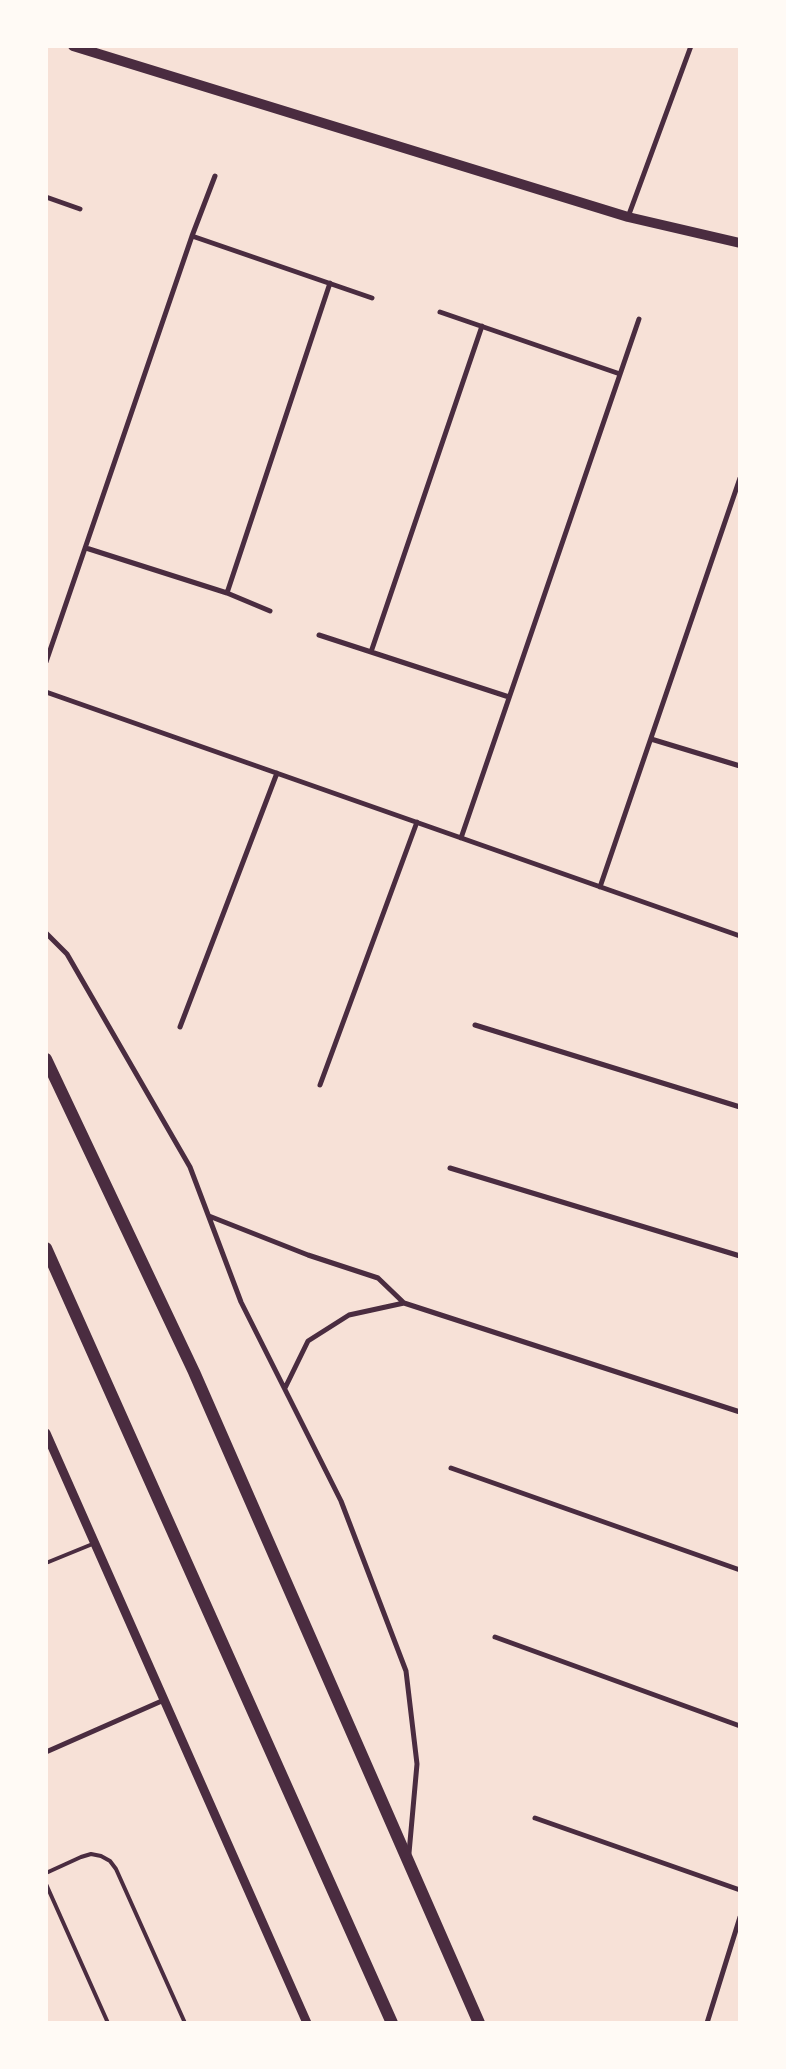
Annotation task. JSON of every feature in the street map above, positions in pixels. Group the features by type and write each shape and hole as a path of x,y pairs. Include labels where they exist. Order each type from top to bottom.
{"main road":[{"path":"73,46 628,217 740,244"},
{"path":"46,1058 194,1372 479,2023"},
{"path":"46,1248 392,2023"}],"street":[{"path":"628,217 691,46"},
{"path":"46,662 214,176"},
{"path":"46,197 80,209"},
{"path":"192,236 372,298"},
{"path":"227,594 330,283"},
{"path":"440,312 620,374"},
{"path":"461,838 639,319"},
{"path":"371,652 482,326"},
{"path":"600,887 740,478"},
{"path":"86,548 227,594 270,611"},
{"path":"319,635 509,697"},
{"path":"46,692 740,936"},
{"path":"651,739 740,766"},
{"path":"180,1028 277,773"},
{"path":"320,1085 417,822"},
{"path":"46,933 67,954 190,1167 241,1302 341,1501 406,1671 417,1764 408,1861"},
{"path":"475,1024 740,1107"},
{"path":"450,1168 740,1256"},
{"path":"209,1216 308,1255 378,1278 404,1303 740,1412"},
{"path":"285,1388 308,1341 349,1315 404,1303"},
{"path":"46,1433 307,2023"},
{"path":"451,1468 740,1570"},
{"path":"495,1637 740,1726"},
{"path":"46,1752 164,1700"},
{"path":"535,1818 740,1890"},
{"path":"707,2023 740,1917"}],"lane":[{"path":"46,1563 94,1543"},
{"path":"46,1873 91,1854 101,1856 110,1861 116,1869 185,2023"},
{"path":"46,1884 108,2023"}]}
